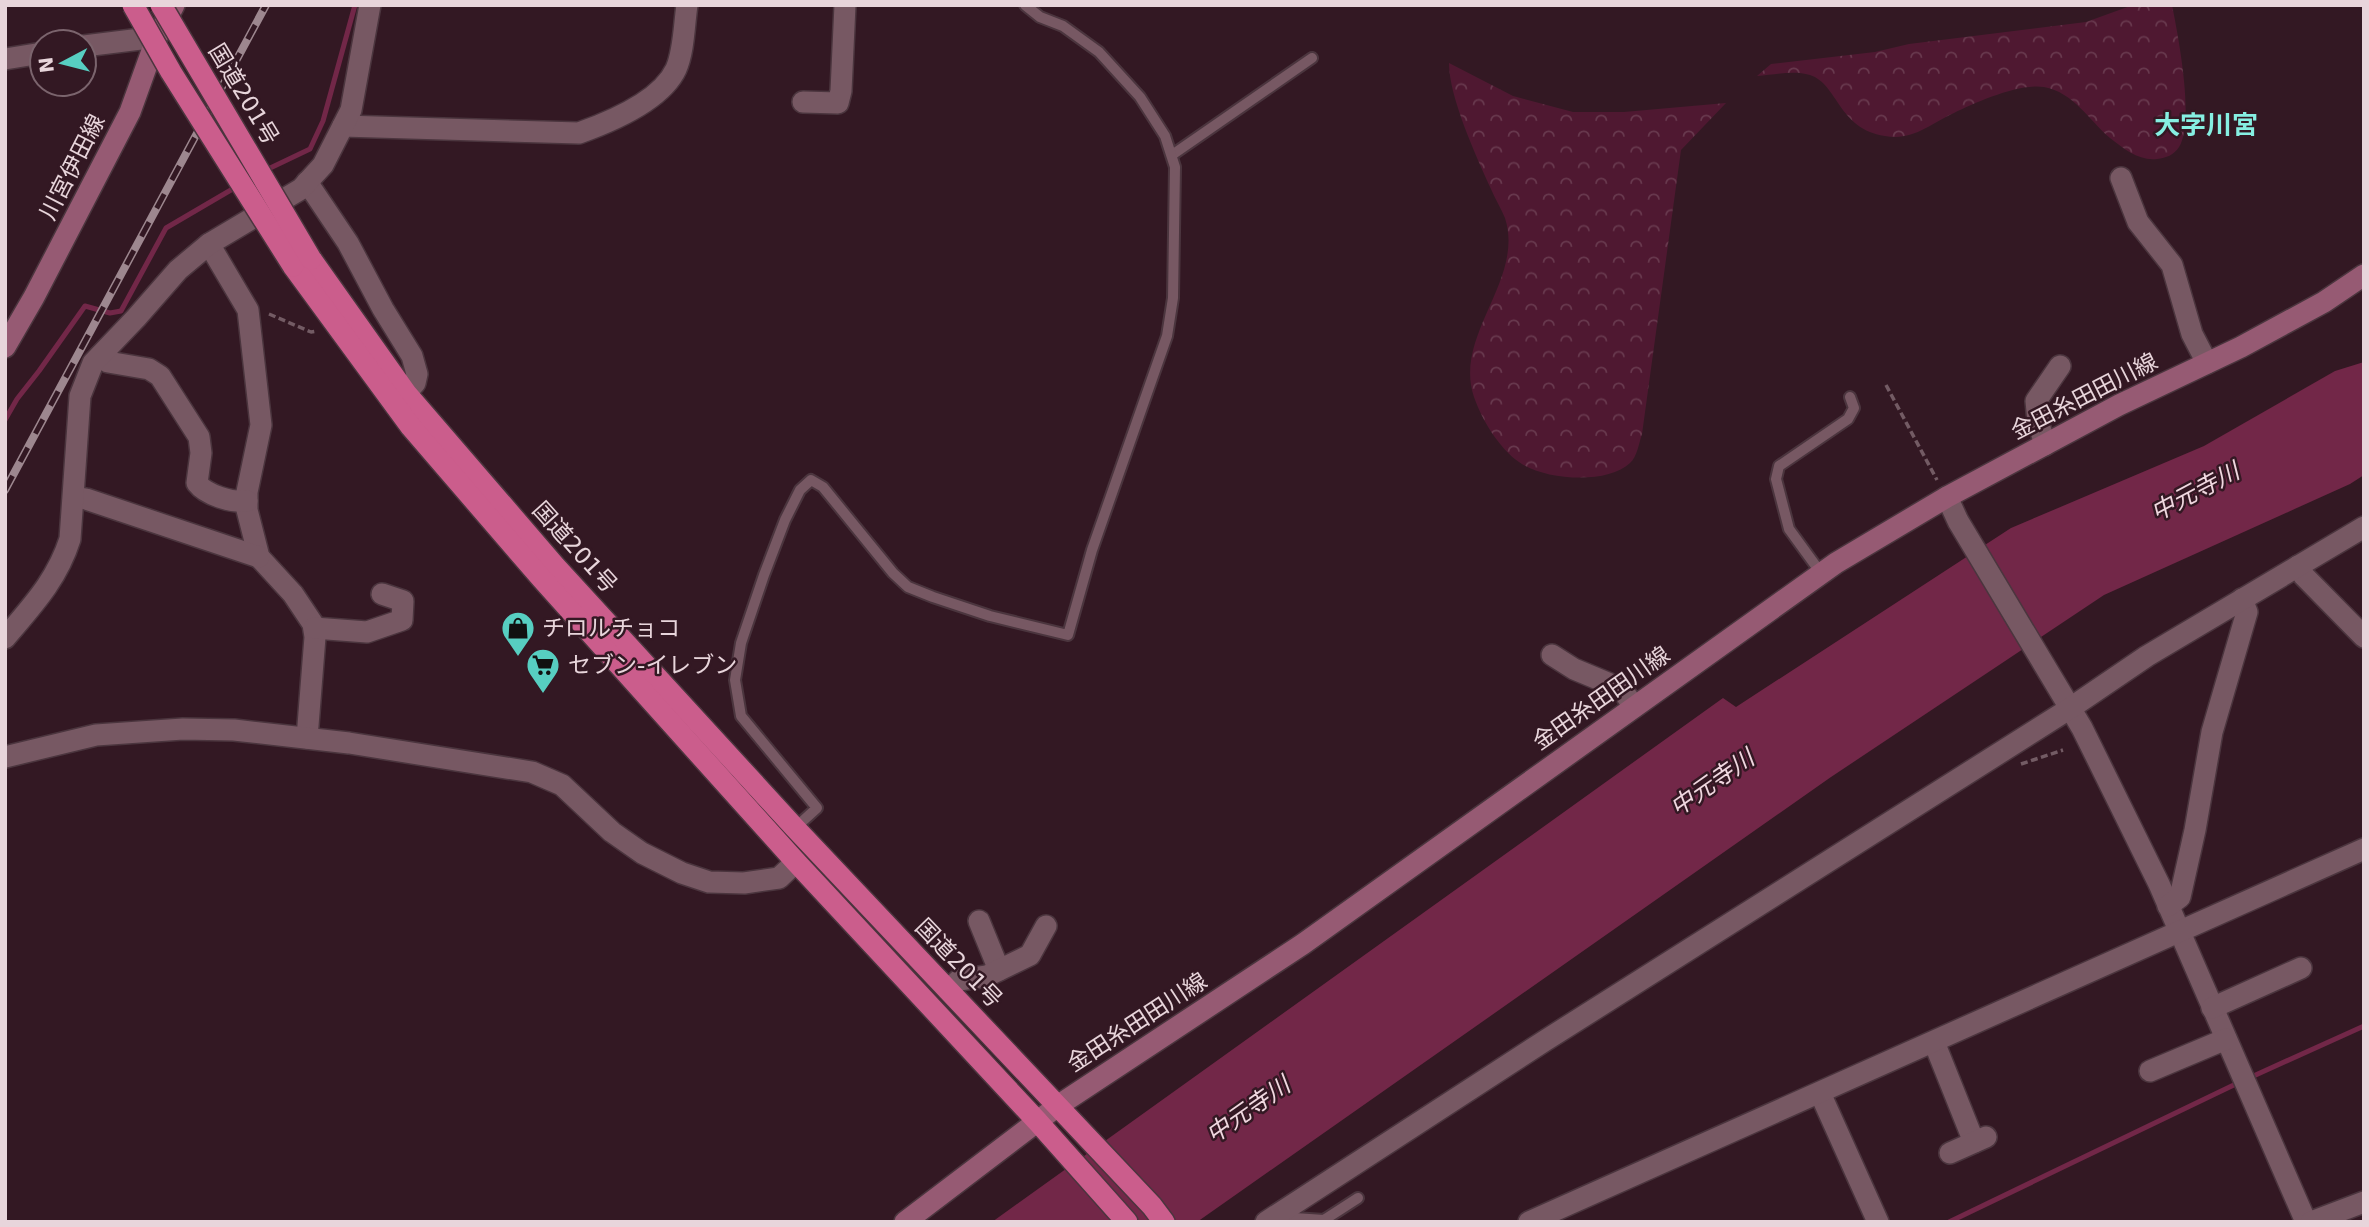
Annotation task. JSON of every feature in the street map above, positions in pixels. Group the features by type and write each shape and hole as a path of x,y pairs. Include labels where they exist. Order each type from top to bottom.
{"highway":[{"name":"国道201号","path":"133,5 171,72 302,262 406,394 555,566 795,828 1059,1105 1164,1222"},
{"name":"国道201号","path":"161,5 340,330 411,427 542,579 796,863 1038,1122 1127,1222"}],"main road":[{"name":"川宮伊田線","path":"5,347 34,297 130,112 157,37 174,5"},
{"name":"金田糸田田川線","path":"905,1222 1059,1105 1303,944 1821,573 1947,497 2119,405 2324,302 2364,275"}],"street":[{"path":"5,638 49,585 63,562 70,539 80,396 93,363 178,270 209,244 300,189 323,165 351,110 369,5"},
{"path":"343,126 579,134 614,121 662,89 676,69 687,5"},
{"path":"803,102 838,103 841,91 845,5"},
{"path":"98,44 157,37"},
{"path":"5,60 28,56"},
{"path":"2121,178 2138,222 2172,265 2192,334 2207,363"},
{"path":"307,182 348,243 412,356 417,374 415,383 406,394"},
{"path":"209,244 248,310 261,425 247,510 259,557 293,594 314,628 307,738"},
{"path":"100,356 108,362 149,369 160,376 199,437 201,453 197,483 201,489 237,503 247,501"},
{"path":"2045,445 2036,401 2060,366"},
{"path":"74,497 259,557"},
{"path":"1947,497 1958,521 2082,729 2168,906 2309,1222 2364,1202"},
{"path":"1270,1219 2065,702 2364,527"},
{"path":"2298,566 2304,576 2364,637"},
{"path":"314,628 367,632 402,620 403,601 382,594"},
{"path":"2168,906 2180,897 2212,732 2247,612 2242,599"},
{"path":"1552,655 1574,669 1622,690 1634,707"},
{"path":"5,757 96,735 183,729 234,730 307,738 532,772 562,785 612,832 642,853 682,873 709,882 744,883 779,878 796,863"},
{"path":"1529,1222 2364,849"},
{"path":"979,921 999,970"},
{"path":"948,990 958,980 987,976 1030,955 1046,926"},
{"path":"2212,1008 2301,968"},
{"path":"2150,1071 2226,1039"},
{"path":"1934,1042 1981,1139 1950,1153"},
{"path":"1820,1093 1878,1222"}],"lane":[{"path":"795,828 817,808 741,716 735,680 741,643 764,575 785,520 800,490 811,480 823,487 893,573 908,587 990,616 1069,635 1092,550 1167,336 1173,298 1175,167 1165,136 1140,97 1099,52 1063,26 1040,17 1025,5"},
{"path":"1171,155 1312,58"},
{"path":"1821,573 1788,529 1776,479 1779,466 1848,419 1854,408 1850,397"},
{"path":"1270,1219 1324,1220 1358,1198"}],"path":[{"path":"244,304 311,332 340,330"},
{"path":"1886,386 1947,497"}],"green space":[{"path":"2133,5 2172,5 2178,36 2184,78 2184,135 2175,152 2160,159 2144,158 2126,150 2072,101 2044,87 2023,88 1998,94 1913,134 1895,137 1869,132 1857,125 1827,87 1810,75 1790,73 1757,76 1771,64 2086,22"},
{"path":"1449,63 1513,96 1573,112 1624,112 1726,103 1681,150 1642,434 1634,457 1620,470 1606,475 1575,478 1530,468 1505,449 1486,424 1477,406 1470,374 1473,352 1506,263 1509,241 1505,218 1458,109"}],"water":[{"name":"中元寺川","path":"2364,362 2364,475 2350,484 2104,595 1831,777 1197,1222 992,1222 1723,698 1736,707 2011,528 2204,446 2335,371"}],"waterway":[{"path":"266,170 310,149 323,121 355,5"},
{"path":"5,420 17,399 85,306 110,313 121,311 166,228 236,187"},
{"path":"2249,1078 2364,1026"},
{"path":"1949,1222 2240,1082"}],"railway":[{"path":"5,490 266,5"}],"place":[{"name":"チロルチョコ","path":"518,658"},
{"name":"セブン-イレブン","path":"543,695"}],"district":[{"name":"大字川宮","path":"2206,125"}]}
